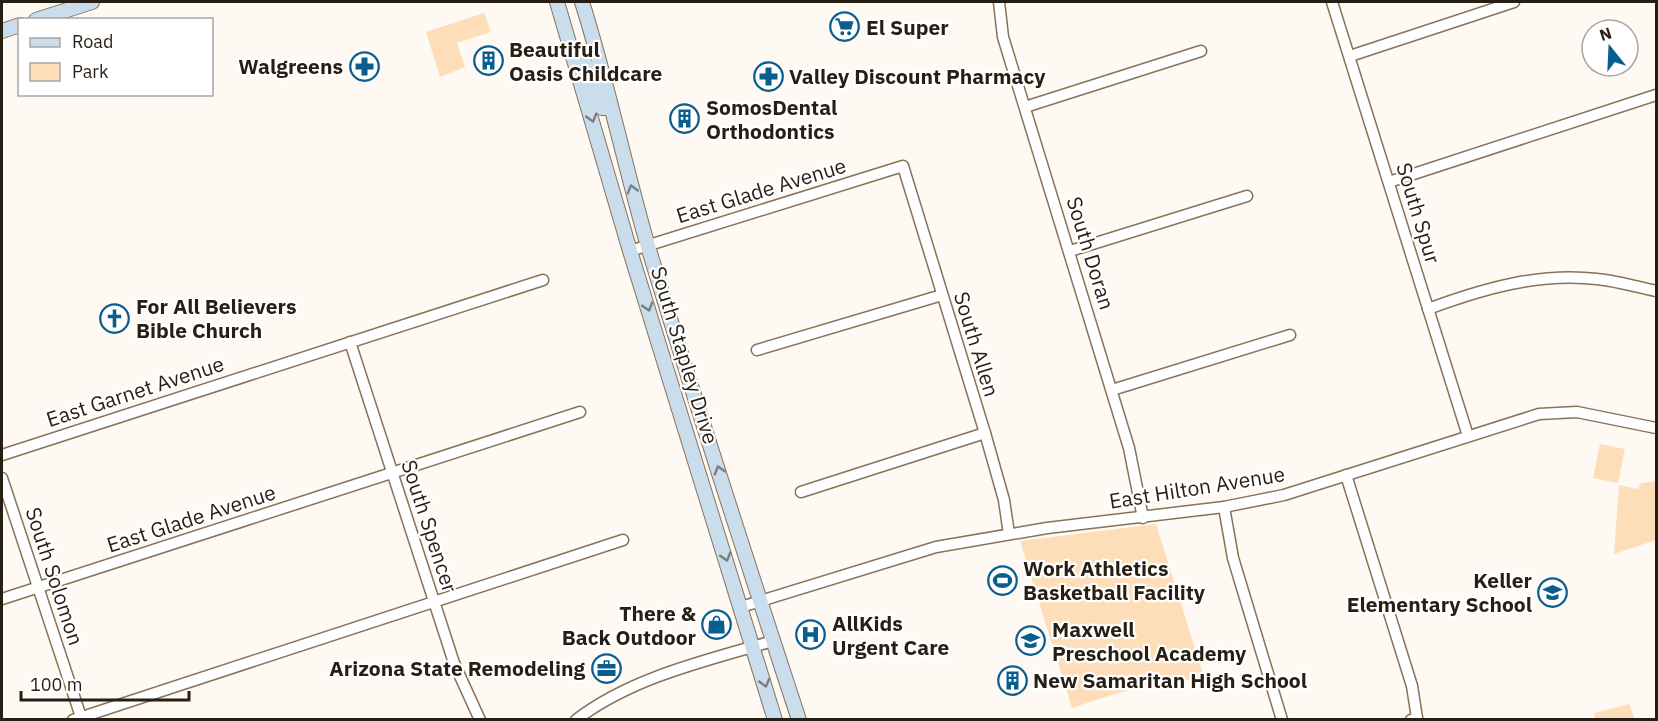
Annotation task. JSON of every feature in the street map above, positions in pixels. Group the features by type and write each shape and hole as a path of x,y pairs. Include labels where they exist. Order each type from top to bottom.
{"main road":[{"path":"42,18 92,2"},
{"name":"South Stapley Drive","path":"557,2 630,251 776,719"},
{"name":"South Stapley Drive","path":"582,2 597,49 610,108 648,246 799,720"},
{"path":"2,31 18,26"},
{"path":"573,54 588,68 602,108 610,108"}],"street":[{"name":"South Doran","path":"999,2 1003,37 1129,448 1143,518"},
{"name":"South Spur","path":"1332,2 1468,436"},
{"path":"1350,56 1514,2"},
{"path":"1025,107 1202,51"},
{"path":"1389,182 1656,95"},
{"name":"East Glade Avenue","path":"630,251 903,166"},
{"name":"South Allen","path":"903,166 985,433 1004,500 1009,534"},
{"path":"1070,251 1247,196"},
{"path":"1428,309 1474,292 1566,278 1599,279 1656,291"},
{"name":"East Garnet Avenue","path":"2,455 543,280"},
{"path":"757,350 942,295"},
{"path":"1112,390 1290,335"},
{"name":"South Spencer","path":"350,342 461,681 480,720"},
{"name":"East Glade Avenue","path":"2,599 580,412"},
{"name":"East Hilton Avenue","path":"741,607 936,547 1009,534 1224,507 1284,495 1539,414 1568,412 1616,418 1656,428"},
{"path":"801,492 985,433"},
{"path":"1346,476 1412,687 1414,719"},
{"name":"South Solomon","path":"2,478 79,719"},
{"path":"1224,507 1233,558 1282,720"},
{"path":"79,719 623,540"},
{"path":"576,720 643,684 773,641"}],"green space":[{"path":"484,13 491,32 457,43 465,67 440,77 426,32"},
{"path":"1600,444 1625,449 1618,483 1593,478"},
{"path":"1656,481 1656,540 1614,554 1619,485 1638,489 1641,483"},
{"path":"1156,524 1205,680 1177,680 1150,685 1072,708 1020,541"},
{"path":"1629,704 1635,719 1595,719 1594,713"}],"place":[{"name":"El Super","path":"845,27"},
{"name":"Beautiful Oasis Childcare","path":"488,61"},
{"name":"Walgreens","path":"364,66"},
{"name":"Valley Discount Pharmacy","path":"768,76"},
{"name":"SomosDental Orthodontics","path":"685,119"},
{"name":"For All Believers Bible Church","path":"115,318"},
{"name":"Work Athletics Basketball Facility","path":"1002,580"},
{"name":"Keller Elementary School","path":"1553,592"},
{"name":"There & Back Outdoor","path":"717,625"},
{"name":"AllKids Urgent Care","path":"811,635"},
{"name":"Maxwell Preschool Academy","path":"1031,641"},
{"name":"Arizona State Remodeling","path":"606,668"},
{"name":"New Samaritan High School","path":"1012,680"}]}
